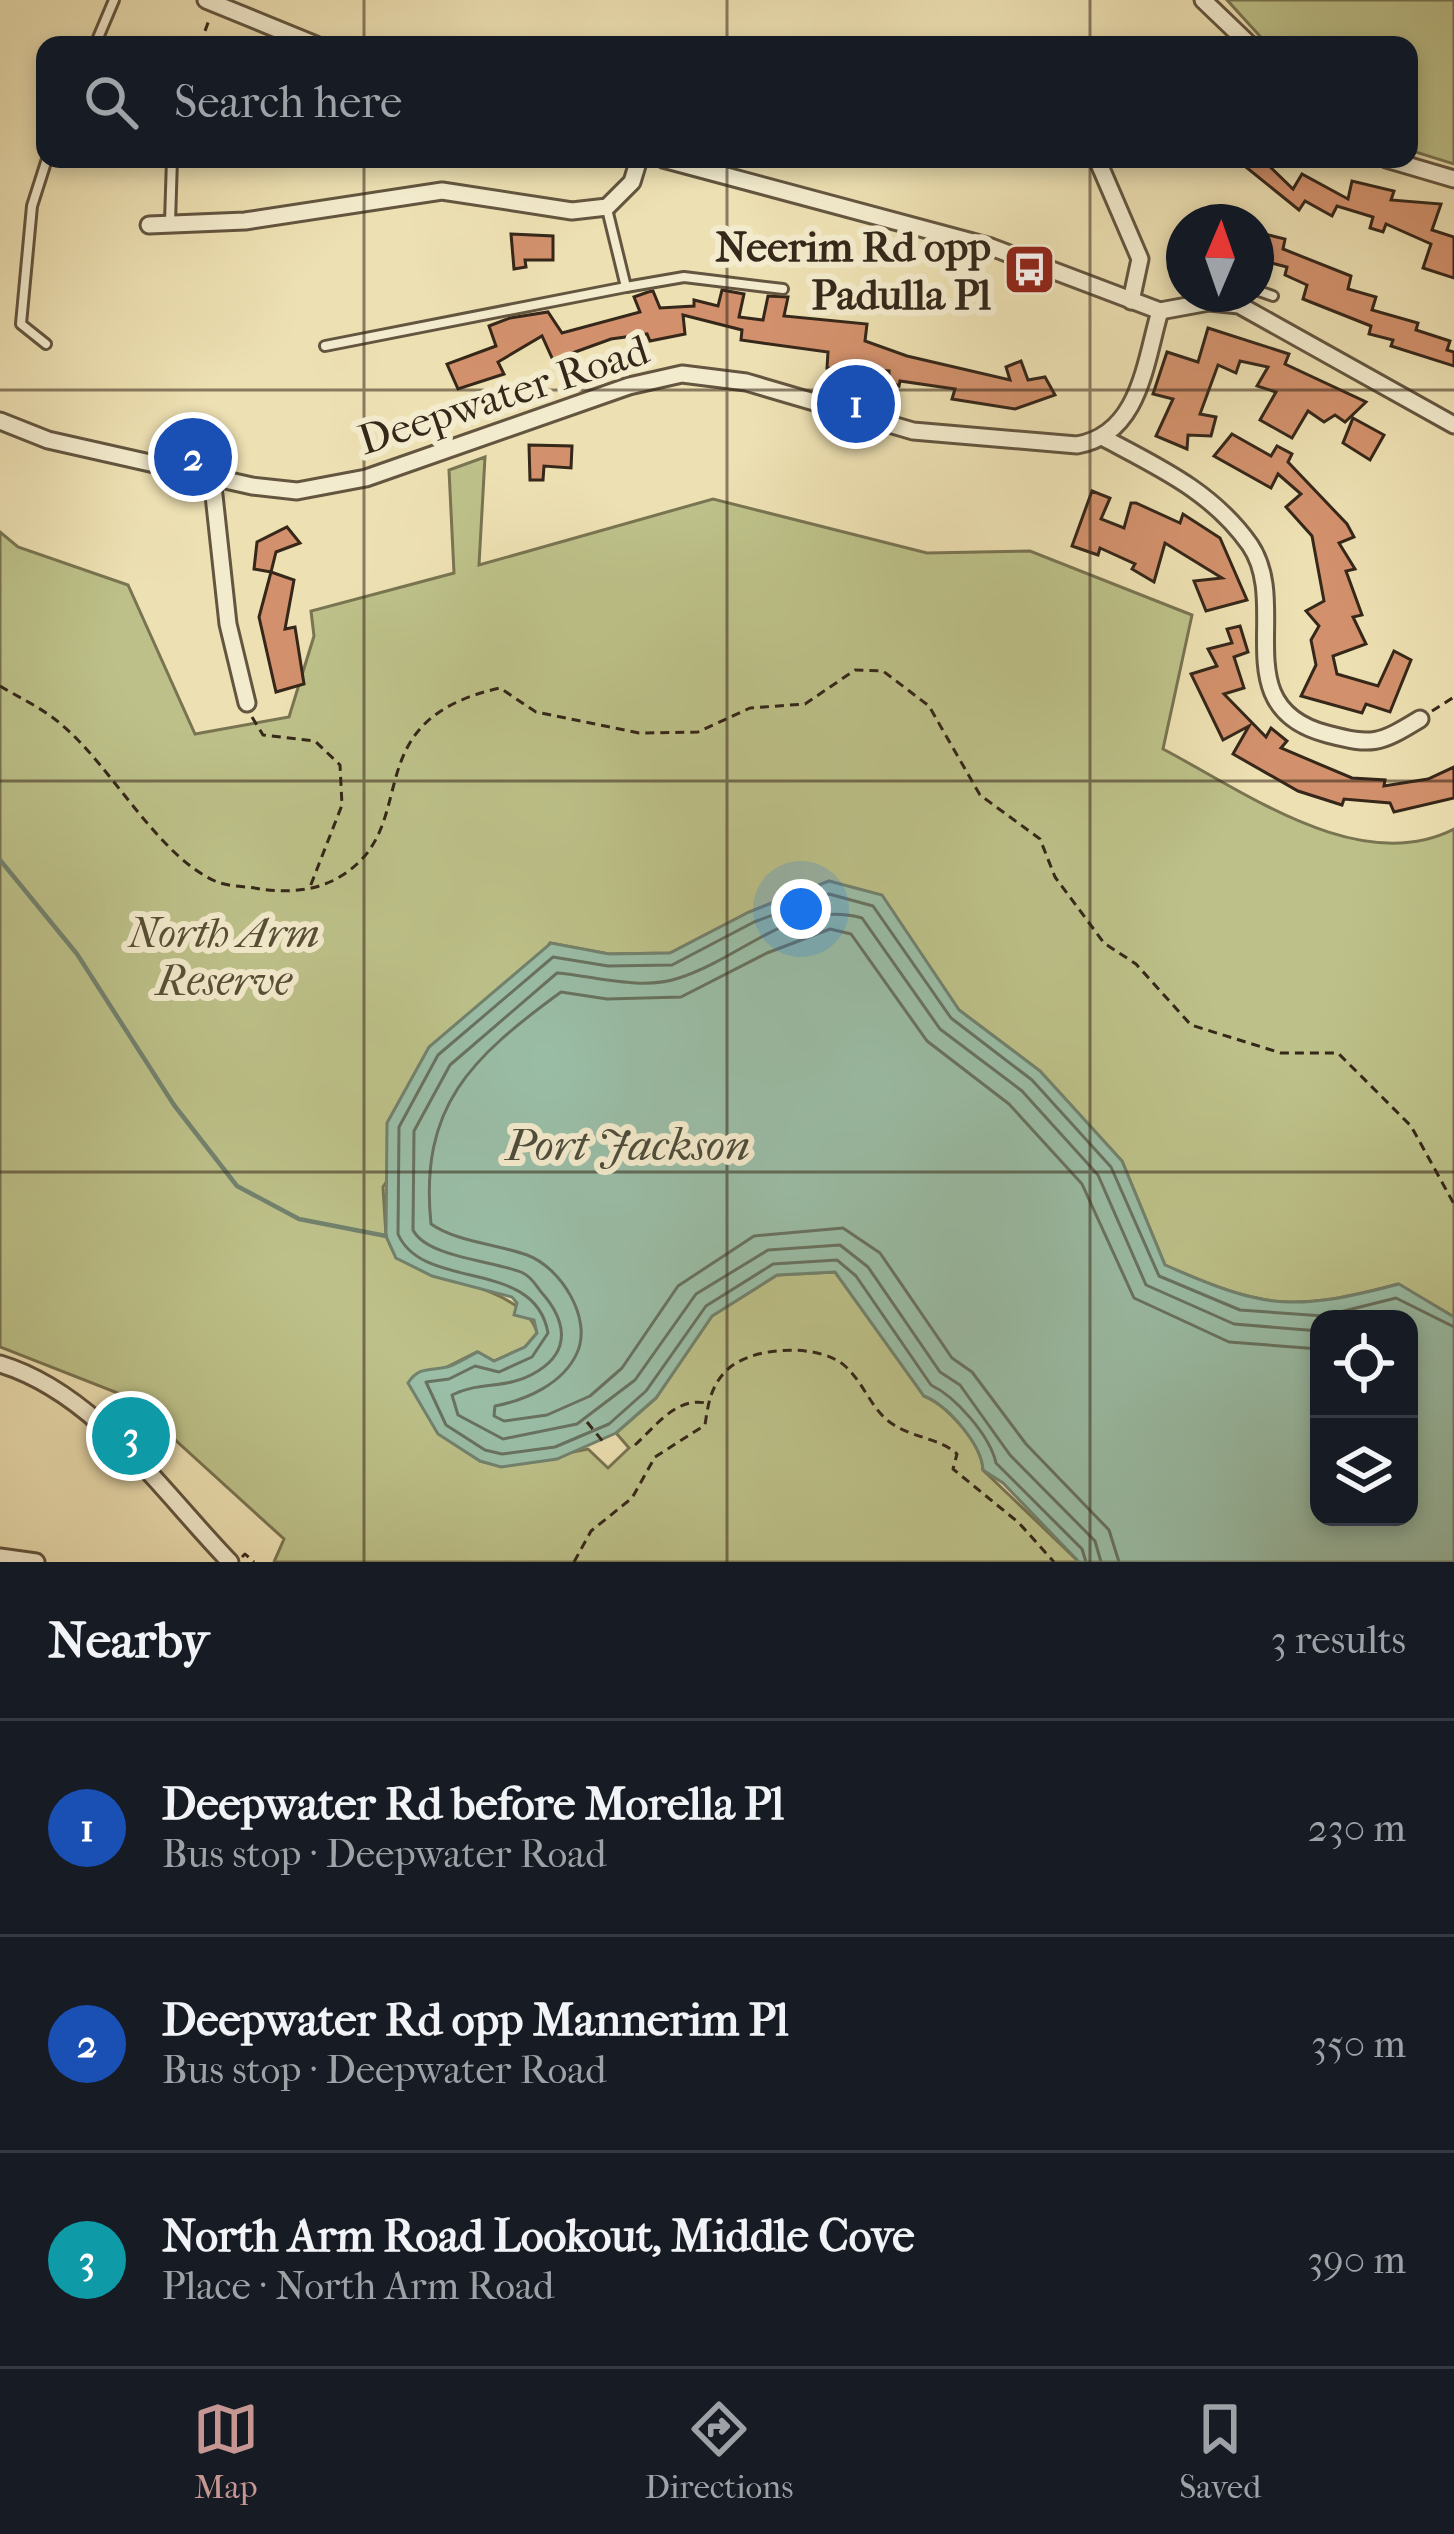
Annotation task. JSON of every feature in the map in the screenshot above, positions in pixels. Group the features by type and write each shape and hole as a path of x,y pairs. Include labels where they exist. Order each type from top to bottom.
{"street":[{"path":"1203,0 1241,36"},
{"path":"210,2 294,36"},
{"path":"149,225 245,221 426,192 572,211 607,207 632,182 636,168"},
{"path":"697,168 976,243 1131,301 1166,309"},
{"path":"1101,168 1140,259 1131,301"},
{"path":"1417,168 1454,179"},
{"path":"1160,310 1129,412 1102,437 1198,489 1250,546 1264,582 1269,683 1290,717 1311,729 1368,744 1384,741 1420,719"},
{"path":"1260,312 1454,424"},
{"name":"Deepwater Road","path":"0,421 47,440 275,490 323,490 628,386 682,374 746,382 913,431 1077,445 1102,437"},
{"path":"212,477 228,624 247,704"},
{"path":"0,1364 57,1391 99,1423 230,1562"},
{"path":"0,1556 36,1562"}],"lane":[{"path":"99,36 114,0"},
{"path":"44,168 32,206 21,324 46,344"},
{"path":"170,223 172,168"},
{"path":"607,207 626,287"},
{"path":"325,346 684,277 783,289"}],"path":[{"path":"202,36 210,2"},
{"path":"0,686 61,724 170,846 215,881 281,892 335,880 374,844 408,739 426,717 466,696 500,688 536,712 639,733 698,732 751,708 805,704 855,670 884,671 929,706 980,795 1040,839 1055,877 1104,943 1136,964 1191,1025 1282,1053 1338,1052 1411,1126 1454,1204"},
{"path":"1420,719 1454,698"},
{"path":"247,704 263,735 315,741 340,765 342,805 309,889"},
{"path":"574,1562 591,1531 632,1498 655,1457 705,1425 708,1404 726,1369 757,1356 800,1349 842,1362 890,1423 919,1441 947,1444 957,1454 953,1469 1019,1523 1054,1562"},
{"path":"635,1445 686,1402 708,1404"},
{"path":"587,1422 605,1444"}],"green space":[{"path":"1227,0 1454,0 1454,164 1418,153 1418,36 1260,36"},
{"name":"North Arm Reserve","path":"485,457 479,565 713,499 927,553 1030,551 1192,615 1163,749 1266,806 1342,836 1380,843 1418,841 1454,829 1454,1317 1398,1284 1332,1299 1280,1302 1229,1290 1165,1265 1122,1161 1040,1071 959,1010 882,896 829,881 749,912 670,953 609,954 550,943 383,1187 386,1236 396,1258 498,1296 530,1318 537,1333 525,1347 494,1361 477,1352 445,1368 480,1461 501,1466 588,1449 608,1468 629,1448 616,1433 656,1398 712,1316 777,1275 835,1272 924,1396 962,1427 983,1470 1079,1562 274,1562 284,1539 128,1397 0,1347 0,532 18,547 128,585 195,734 289,717 314,636 311,611 454,573 449,470"}],"water":[{"name":"Port Jackson","path":"829,881 882,895 959,1010 1040,1071 1122,1161 1165,1265 1229,1290 1280,1302 1332,1299 1399,1284 1454,1317 1454,1562 1079,1562 1003,1483 983,1470 962,1427 924,1396 835,1272 777,1275 712,1316 656,1398 616,1433 557,1459 501,1467 480,1461 438,1434 408,1383 412,1378 478,1352 494,1361 525,1347 537,1333 534,1320 514,1315 517,1303 512,1297 432,1276 396,1258 386,1236 387,1123 429,1047 551,943 609,954 670,953 749,912"}],"building":[{"path":"1247,168 1271,168 1293,189 1302,174 1348,199 1352,181 1394,191 1391,200 1441,204 1432,230 1454,237 1454,278 1423,268 1431,244 1386,224 1383,232 1370,228 1373,217 1337,206 1332,216 1305,201 1299,210"},
{"path":"511,234 553,236 553,260 525,260 526,267 514,269"},
{"path":"1274,236 1285,239 1283,249 1351,276 1348,289 1376,297 1372,310 1418,323 1416,330 1450,341 1447,350 1454,352 1454,366 1391,346 1393,340 1369,334 1371,326 1303,299 1307,285 1285,275 1287,267 1274,264"},
{"path":"722,290 744,294 739,317 763,320 768,296 788,297 784,316 867,324 865,341 907,356 1010,380 1006,367 1021,361 1028,380 1045,377 1055,395 1015,409 952,399 955,389 900,381 899,386 889,381 889,371 827,368 828,352 741,340 742,330 683,315 685,334 650,341 647,334 611,339 553,360 542,336 498,362 504,374 458,389 447,364 496,346 489,326 510,318 548,312 562,333 640,312 634,297 648,292 653,291 660,308 694,306 694,300 718,306"},
{"path":"1208,328 1289,354 1285,364 1366,402 1345,422 1335,415 1324,422 1308,411 1292,438 1260,420 1276,392 1257,386 1268,367 1240,361 1236,373 1218,365 1200,414 1216,417 1211,436 1188,435 1187,449 1156,436 1173,399 1153,394 1167,352 1198,362"},
{"path":"1353,418 1384,435 1370,460 1343,443"},
{"path":"1232,434 1271,456 1277,446 1292,454 1288,462 1347,524 1354,537 1339,543 1355,569 1346,571 1362,615 1353,617 1366,644 1333,656 1337,674 1378,686 1394,651 1411,660 1390,712 1366,704 1362,713 1301,696 1316,665 1311,640 1319,626 1306,611 1324,601 1312,536 1286,507 1301,494 1278,474 1271,488 1214,456"},
{"path":"529,445 572,446 571,468 544,466 543,480 530,480"},
{"path":"1092,491 1110,498 1101,519 1124,528 1131,503 1136,503 1180,523 1183,514 1220,538 1247,600 1206,611 1194,581 1222,578 1165,543 1154,582 1132,569 1135,564 1100,548 1098,555 1072,546"},
{"path":"287,527 300,543 276,552 271,572 254,569 257,542"},
{"path":"271,572 294,580 285,629 295,627 304,684 276,692 259,617"},
{"path":"1240,626 1248,652 1234,657 1244,688 1224,694 1266,737 1271,728 1287,741 1281,748 1352,778 1385,780 1384,786 1428,779 1454,767 1454,798 1394,812 1390,803 1344,799 1342,805 1298,791 1233,754 1249,726 1223,740 1191,674 1217,666 1208,649 1232,643 1227,629"}],"waterway":[{"path":"0,860 77,954 174,1105 237,1186 299,1219 386,1236"}],"place":[{"name":"Neerim Rd opp Padulla Pl","path":"1030,270"},
{"name":"Deepwater Rd before Morella Pl","path":"856,404"},
{"name":"Deepwater Rd opp Mannerim Pl","path":"193,457"},
{"name":"North Arm Road Lookout, Middle Cove","path":"131,1436"}]}
